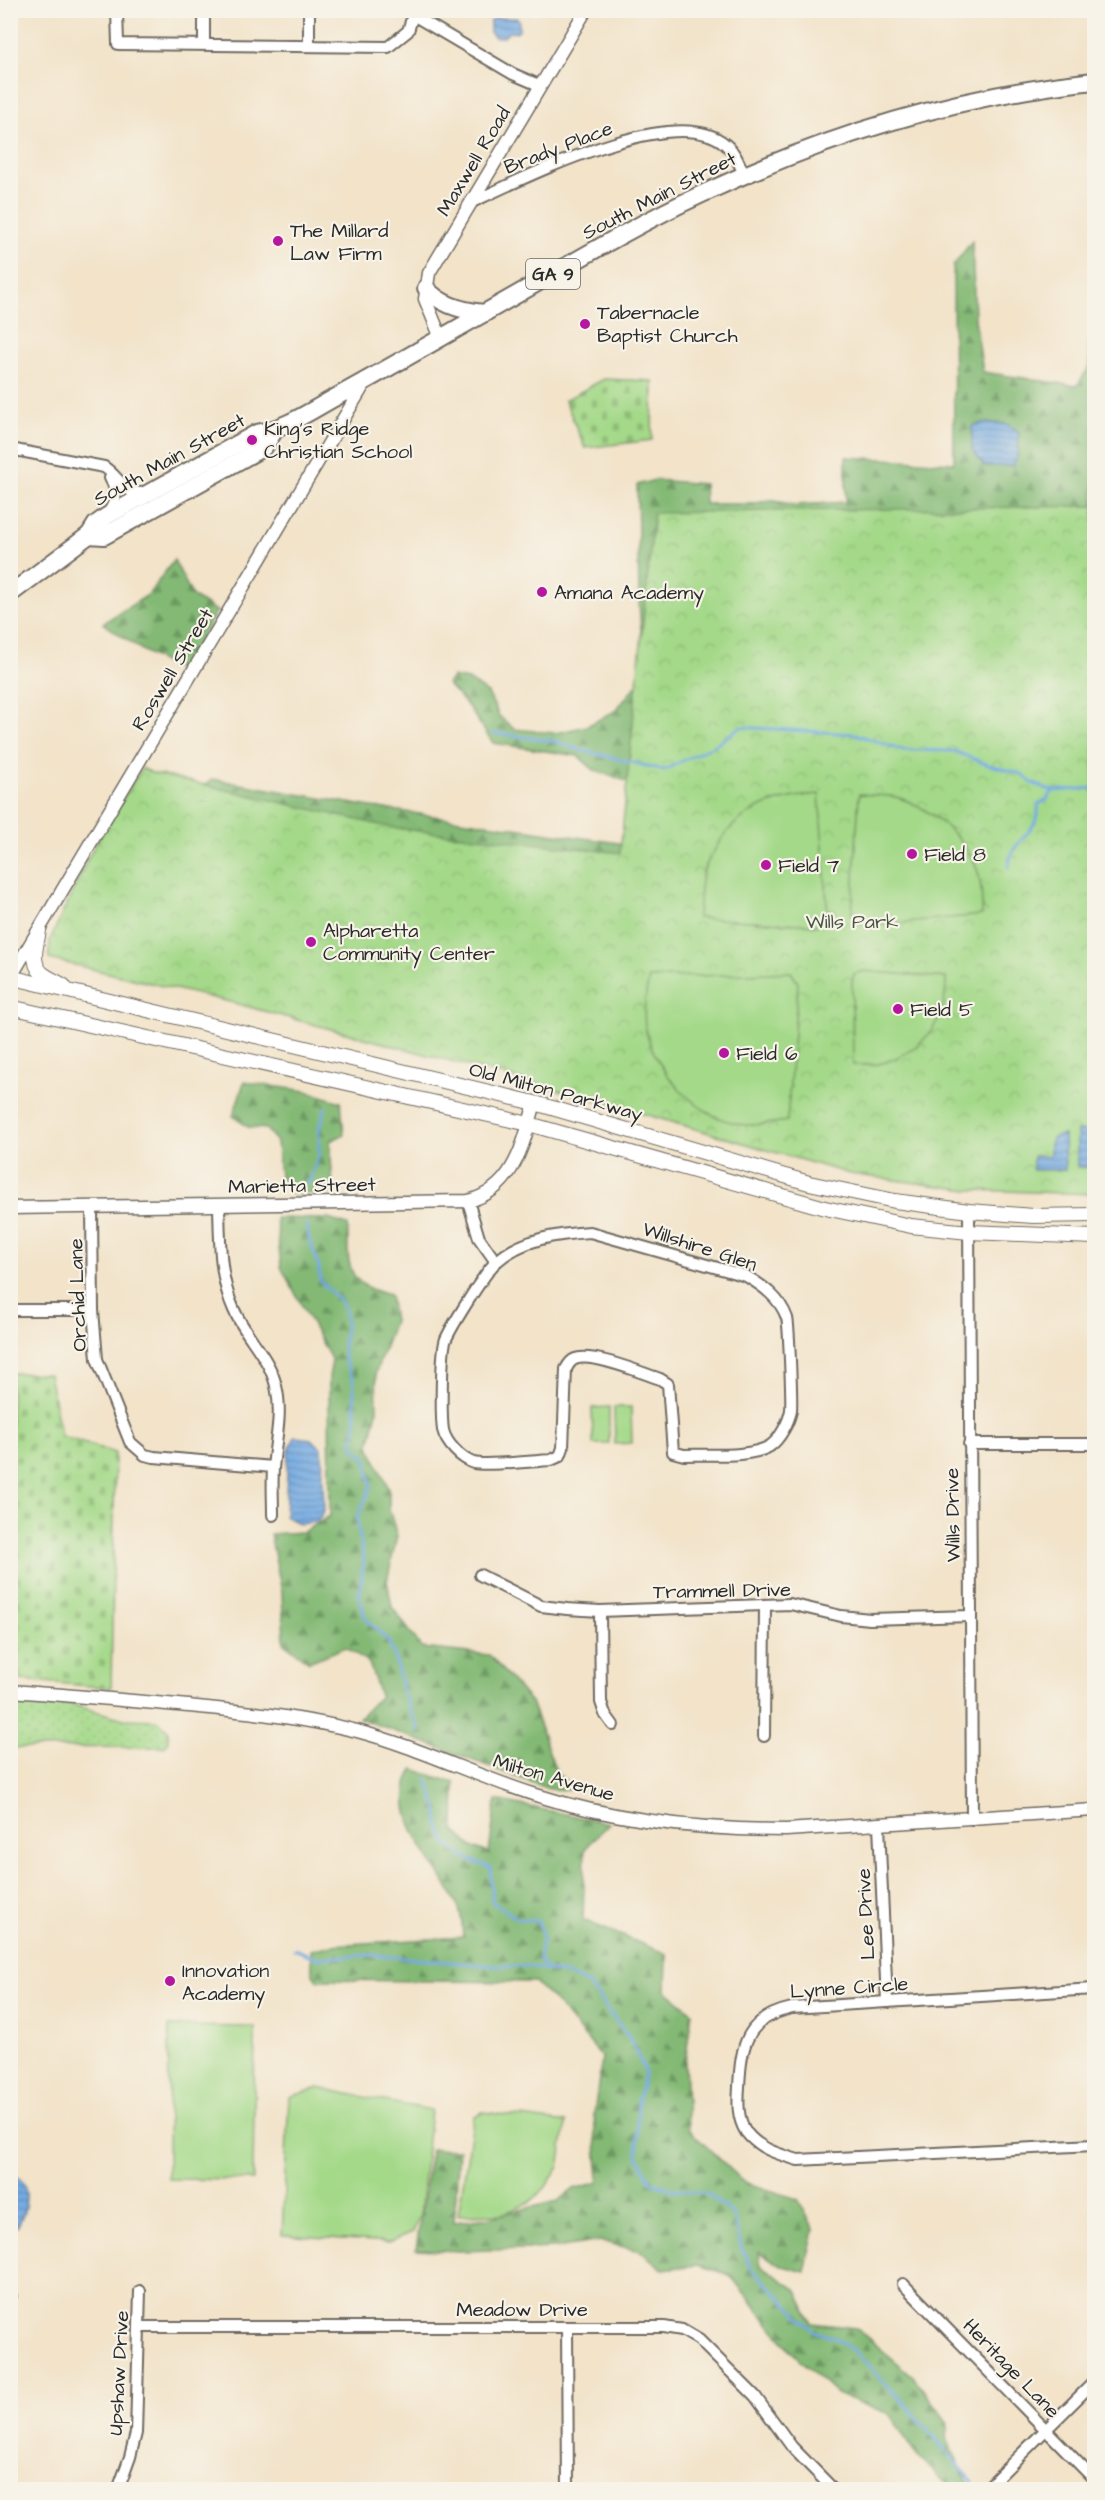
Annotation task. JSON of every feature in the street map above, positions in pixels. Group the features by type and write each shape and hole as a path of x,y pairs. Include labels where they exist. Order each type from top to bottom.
{"highway":[{"name":"South Main Street","path":"10,594 89,535 96,524 148,492 257,433 274,430 366,381 652,219 744,175 832,140 943,107 1012,92 1095,81"},
{"path":"426,288 434,297 451,305 467,311 485,313"},
{"name":"South Main Street","path":"89,535 104,536 135,516 264,447 274,430"}],"main road":[{"path":"39,931 34,957 37,966 45,975 58,981 73,993"},
{"name":"Old Milton Parkway","path":"11,977 535,1103 809,1183 895,1201 969,1210 1033,1216 1095,1215"},
{"name":"Old Milton Parkway","path":"10,1007 529,1124 825,1208 911,1226 969,1232 1095,1237"}],"street":[{"path":"117,10 118,44 309,46 388,46 408,31 411,13 513,74 541,86"},
{"path":"204,10 204,44"},
{"path":"309,10 309,46"},
{"name":"Maxwell Road","path":"426,288 429,273 586,10"},
{"name":"Brady Place","path":"474,201 604,146 659,134 702,132 724,142 736,156 744,175"},
{"path":"426,288 425,299 441,338"},
{"name":"Roswell Street","path":"11,977 366,381"},
{"path":"10,450 104,467 132,493 148,492"},
{"path":"104,467 116,491 115,503 107,516"},
{"name":"Marietta Street","path":"10,1208 468,1201 488,1194 507,1177 516,1162 535,1103"},
{"path":"468,1201 479,1238 496,1262"},
{"path":"219,1206 221,1262 229,1295 243,1327 269,1366 277,1388 278,1439 273,1467 273,1515"},
{"name":"Orchid Lane","path":"92,1208 93,1310 98,1359 118,1414 134,1448 145,1455 154,1457 273,1467"},
{"name":"Wills Drive","path":"969,1210 972,1819"},
{"name":"Willshire Glen","path":"590,1232 746,1276 776,1298 787,1319 791,1410 784,1430 772,1445 757,1452 684,1455 673,1452 668,1384 660,1379 591,1358 577,1358 569,1362 566,1369 563,1448 560,1456 551,1460 475,1463 464,1457 454,1449 443,1431 443,1353 446,1340 496,1262 523,1246 546,1237 590,1232"},
{"path":"10,1310 93,1310"},
{"path":"969,1444 1095,1444"},
{"name":"Trammell Drive","path":"480,1575 513,1594 541,1606 600,1611 765,1605 805,1606 841,1616 870,1619 971,1616"},
{"path":"764,1736 765,1605"},
{"path":"600,1611 602,1702 604,1714 613,1725"},
{"name":"Milton Avenue","path":"10,1691 265,1713 314,1722 400,1744 536,1795 638,1820 681,1826 739,1830 879,1825 1095,1810"},
{"name":"Lee Drive","path":"879,1825 887,2002"},
{"name":"Lynne Circle","path":"1095,1989 792,2008 777,2011 753,2028 745,2042 741,2055 738,2103 744,2130 755,2142 774,2153 798,2160 1095,2145"},
{"name":"Heritage Lane","path":"903,2284 1095,2479"},
{"name":"Upshaw Drive","path":"118,2490 136,2433 140,2291"},
{"path":"567,2326 568,2490"},
{"name":"Meadow Drive","path":"140,2327 664,2326 691,2335 755,2396 792,2447 834,2490"},
{"path":"985,2490 1095,2382"}],"green space":[{"path":"972,241 975,319 983,372 1077,386 1090,366 1089,344 1094,344 1094,632 679,891 198,790 213,779 365,806 646,847 635,784 594,770 578,756 493,743 467,705 447,684 452,677 468,680 488,693 499,716 514,729 555,733 587,726 615,711 644,676 639,601 637,485 655,480 704,484 705,504 753,504 770,500 794,505 846,502 846,457 954,463 953,266"},
{"path":"604,379 653,381 652,440 585,448 565,400"},
{"name":"Wills Park","path":"1094,506 1094,1194 969,1190 850,1174 596,1100 230,1002 49,959 50,940 91,852 142,768 152,773 393,828 620,853 654,513"},
{"path":"174,560 193,597 217,611 181,671 145,652 103,623 148,595"},
{"name":"Field 7","path":"819,794 828,916 818,925 698,918 703,871 721,840 732,827 756,809 771,803"},
{"name":"Field 8","path":"859,794 896,797 908,801 933,816 955,835 977,869 981,886 982,915 861,926 852,914"},
{"name":"Field 5","path":"863,971 946,978 945,993 938,1019 923,1040 912,1049 882,1063 853,1065 852,983 854,974"},
{"name":"Field 6","path":"791,972 798,983 787,1121 755,1125 733,1123 701,1108 674,1083 663,1069 648,1038 644,1016 649,978"},
{"path":"244,1082 306,1091 341,1102 344,1134 330,1141 333,1188 331,1193 291,1194 280,1177 277,1142 266,1129 248,1127 233,1116"},
{"path":"276,1218 328,1219 348,1225 348,1252 352,1272 365,1286 390,1295 394,1321 376,1372 377,1411 369,1446 389,1489 389,1509 397,1536 387,1581 392,1607 422,1648 489,1655 531,1702 557,1774 578,1790 549,1789 359,1718 380,1696 369,1663 346,1647 309,1662 284,1643 282,1592 270,1534 303,1532 330,1516 329,1377 332,1361 281,1267"},
{"path":"11,1373 49,1374 61,1436 115,1453 111,1688 11,1679"},
{"path":"609,1407 609,1444 593,1444 592,1408"},
{"path":"614,1407 631,1407 632,1443 615,1444"},
{"path":"11,1699 66,1703 124,1719 156,1720 168,1730 168,1743 164,1747 11,1748"},
{"path":"413,1769 455,1783 454,1830 472,1847 489,1853 496,1800 609,1823 585,1849 583,1920 667,1954 666,1991 692,2012 685,2062 688,2129 744,2182 798,2199 814,2229 805,2272 783,2266 759,2252 761,2266 796,2289 812,2323 856,2328 913,2376 948,2423 946,2437 970,2487 952,2489 917,2456 890,2415 835,2393 791,2351 730,2275 698,2265 663,2269 640,2251 600,2241 556,2248 460,2251 416,2249 431,2149 459,2150 454,2222 482,2219 558,2201 574,2189 599,2182 594,2114 602,2057 559,2006 535,1982 317,1980 312,1972 311,1950 331,1945 464,1937 459,1909 419,1842 411,1824 406,1806 406,1788"},
{"path":"169,2026 255,2027 253,2180 168,2179"},
{"path":"318,2088 431,2110 420,2215 413,2232 389,2242 282,2235 289,2097"},
{"path":"483,2112 566,2123 559,2167 545,2188 529,2203 502,2214 458,2215 474,2116"}],"water":[{"path":"495,18 517,18 519,30 509,32 504,37 495,37 490,32 490,22"},
{"path":"983,423 1011,426 1019,433 1018,455 1013,466 984,466 972,449 972,426"},
{"path":"1077,1131 1094,1131 1094,1167 1077,1167"},
{"path":"1064,1135 1065,1170 1033,1170 1033,1156 1050,1156 1050,1143 1053,1137"},
{"path":"295,1437 312,1439 322,1449 324,1512 316,1522 299,1524 285,1516 288,1451"},
{"path":"11,2175 23,2183 26,2197 20,2221 17,2227 11,2229"}],"waterway":[{"path":"494,733 554,741 580,750 664,770 717,744 740,727 855,734 903,750 954,751 986,764 1022,774 1032,783 1053,791 1094,788"},
{"path":"1008,867 1012,853 1036,819 1038,804 1046,801 1053,791"},
{"path":"308,1184 319,1155 319,1130 325,1108"},
{"path":"307,1224 320,1281 343,1304 346,1318 343,1349 345,1362 353,1378 356,1420 353,1447 366,1458 371,1486 357,1519 364,1560 359,1597 366,1619 388,1641 394,1654 403,1693 419,1731"},
{"path":"427,1780 438,1811 441,1831 450,1846 464,1857 490,1867 492,1902 519,1919 538,1921 543,1935 539,1960 547,1970 571,1976 589,1985 630,2039 645,2071 638,2103 637,2155 651,2182 672,2189 708,2194 733,2214 742,2250 754,2271 814,2331 837,2339 855,2352 906,2405 973,2482"},
{"path":"294,1949 317,1958 373,1955 495,1966 528,1966 547,1970"}],"place":[{"name":"The Millard Law Firm","path":"278,241"},
{"name":"Tabernacle Baptist Church","path":"585,324"},
{"name":"King's Ridge Christian School","path":"252,440"},
{"name":"Amana Academy","path":"542,592"},
{"name":"Field 8","path":"912,854"},
{"name":"Field 7","path":"766,865"},
{"name":"Alpharetta Community Center","path":"311,942"},
{"name":"Field 5","path":"898,1009"},
{"name":"Field 6","path":"724,1053"},
{"name":"Innovation Academy","path":"170,1981"}]}
